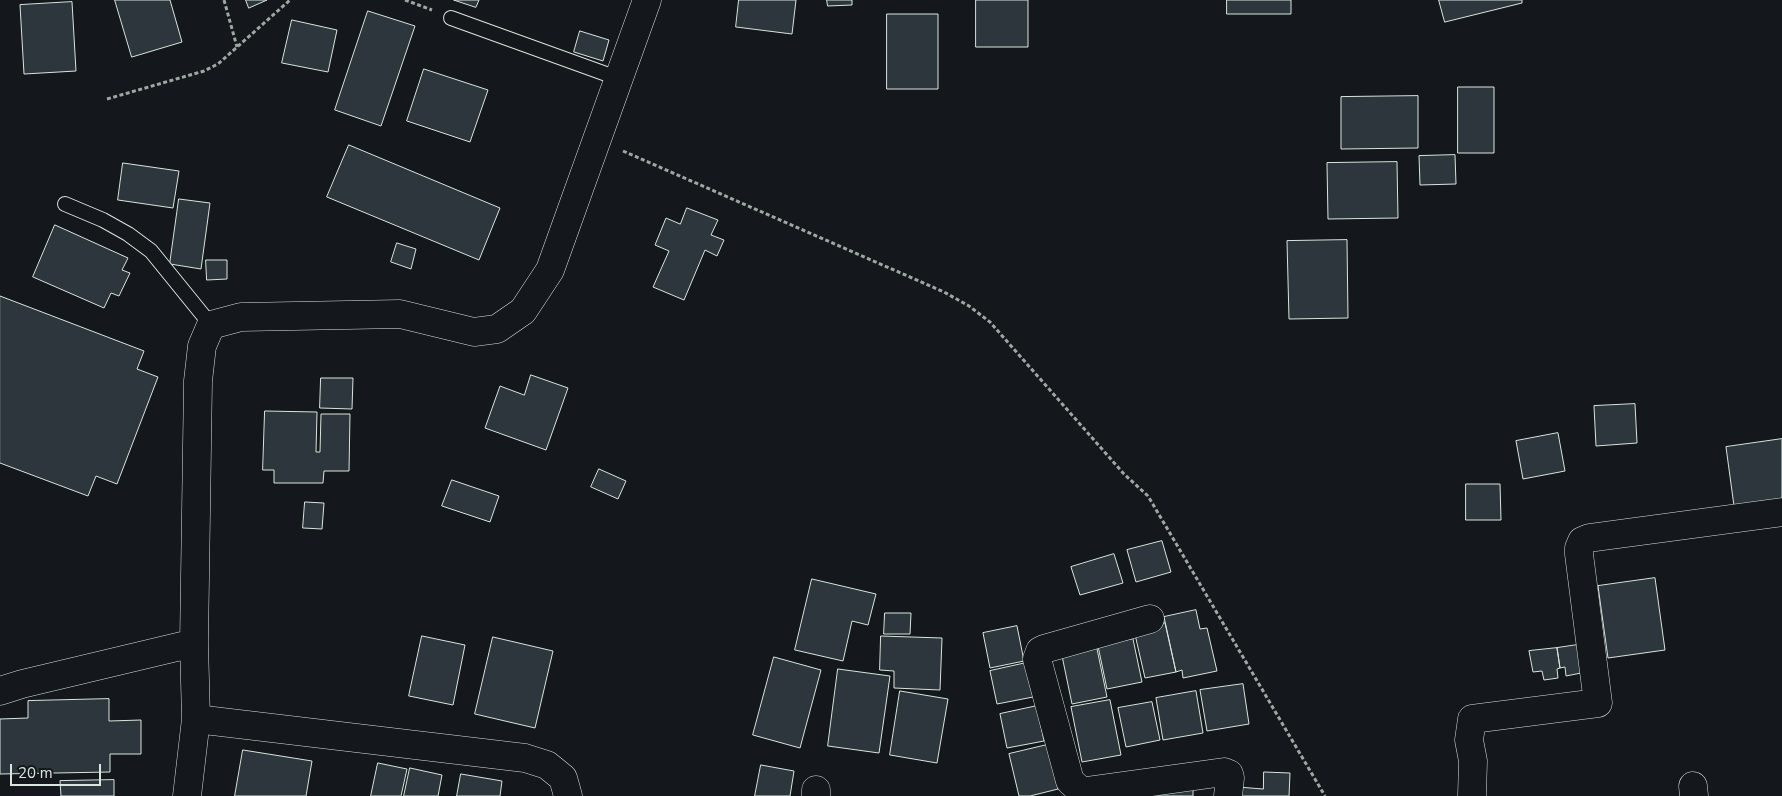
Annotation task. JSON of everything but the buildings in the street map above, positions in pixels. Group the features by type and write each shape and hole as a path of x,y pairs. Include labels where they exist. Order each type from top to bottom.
{"street":[{"path":"187,796 196,719 194,643 198,381 202,346 211,325 241,317 400,314 474,332 497,328 523,311 550,270 647,0"},
{"path":"1472,796 1473,761 1470,740 1472,719 1598,703 1580,554 1582,541 1588,538 1782,512"},
{"path":"1150,619 1044,649 1038,655 1070,781 1080,790 1086,791 1224,772 1229,774 1230,778 1228,796"},
{"path":"0,691 22,684 194,643"},
{"path":"196,719 525,758 547,765 563,778 568,796"}],"lane":[{"path":"451,18 620,79"},
{"path":"66,204 103,220 128,234 151,252 211,325"}],"path":[{"path":"224,0 237,48"},
{"path":"107,99 204,71 218,64 290,0"},
{"path":"405,0 416,2 451,18"},
{"path":"597,140 944,292 969,306 990,322 1124,474 1148,496 1325,796"}]}
